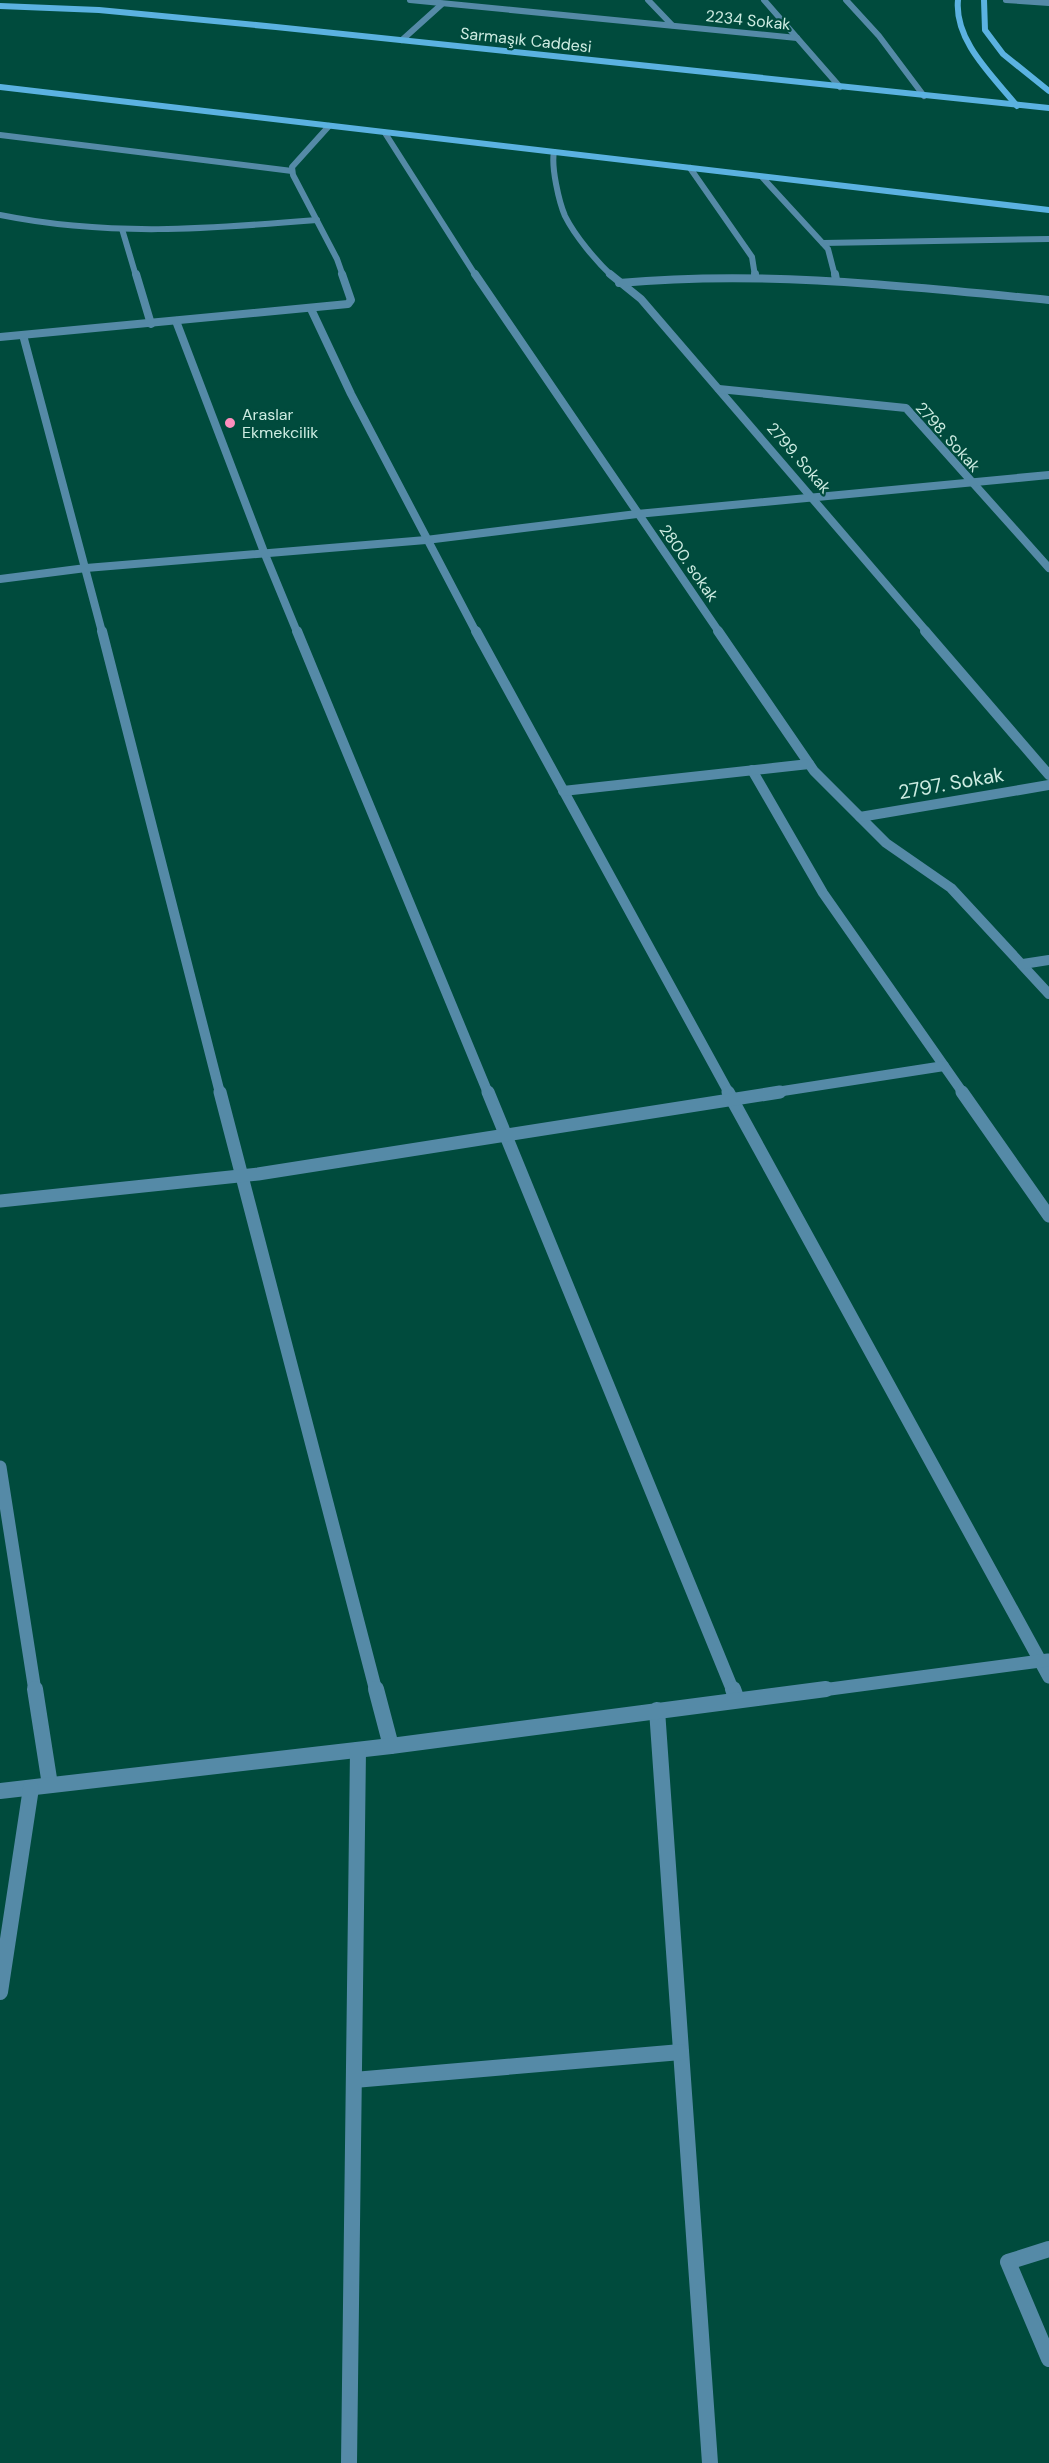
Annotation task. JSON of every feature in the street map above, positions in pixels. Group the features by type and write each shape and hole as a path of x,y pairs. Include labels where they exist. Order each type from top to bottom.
{"main road":[{"path":"958,0 954,11 964,38 1017,106"},
{"path":"984,0 985,30 1003,54 1049,91"},
{"name":"Sarmaşık Caddesi","path":"0,6 99,10 1049,108"},
{"path":"0,87 1049,210"}],"street":[{"name":"2234 Sokak","path":"410,0 797,38"},
{"path":"648,0 672,25"},
{"path":"764,0 840,87"},
{"path":"846,0 879,36 924,96"},
{"path":"1006,0 1049,3"},
{"path":"402,40 442,4"},
{"path":"0,337 348,304 351,300 337,259 292,171 292,167 329,126"},
{"name":"2800. sokak","path":"385,133 451,240 809,764 886,843 951,888 1049,994"},
{"path":"0,136 292,171"},
{"name":"2799. Sokak","path":"554,152 552,162 565,216 597,262 619,283 641,298 1049,775"},
{"path":"690,168 752,257 755,277"},
{"path":"762,177 823,243 834,266 836,280"},
{"path":"0,215 58,226 122,230 197,229 317,220"},
{"path":"122,230 151,324"},
{"path":"823,243 1049,239"},
{"path":"619,283 684,277 836,280 1049,300"},
{"path":"311,309 351,394 426,540 732,1100 1045,1661 1049,1677"},
{"path":"176,321 264,552 507,1136 737,1700"},
{"path":"23,335 86,568 241,1175 391,1746"},
{"name":"2798. Sokak","path":"719,389 906,408 1049,568"},
{"path":"0,579 86,568 426,540 637,514 1049,475"},
{"path":"563,791 809,764"},
{"path":"752,770 823,893 1049,1216"},
{"name":"2797. Sokak","path":"860,817 1049,785"},
{"path":"1023,964 1049,960"},
{"path":"0,1201 241,1175 507,1136 944,1066"},
{"path":"0,1467 50,1785"},
{"path":"0,1791 391,1746 1045,1661"},
{"path":"657,1710 710,2463"},
{"path":"349,2463 358,1750"},
{"path":"0,1992 31,1788"},
{"path":"354,2080 681,2052"},
{"path":"1049,2249 1008,2262 1049,2359"}],"place":[{"name":"Araslar Ekmekcilik","path":"230,423"}]}
